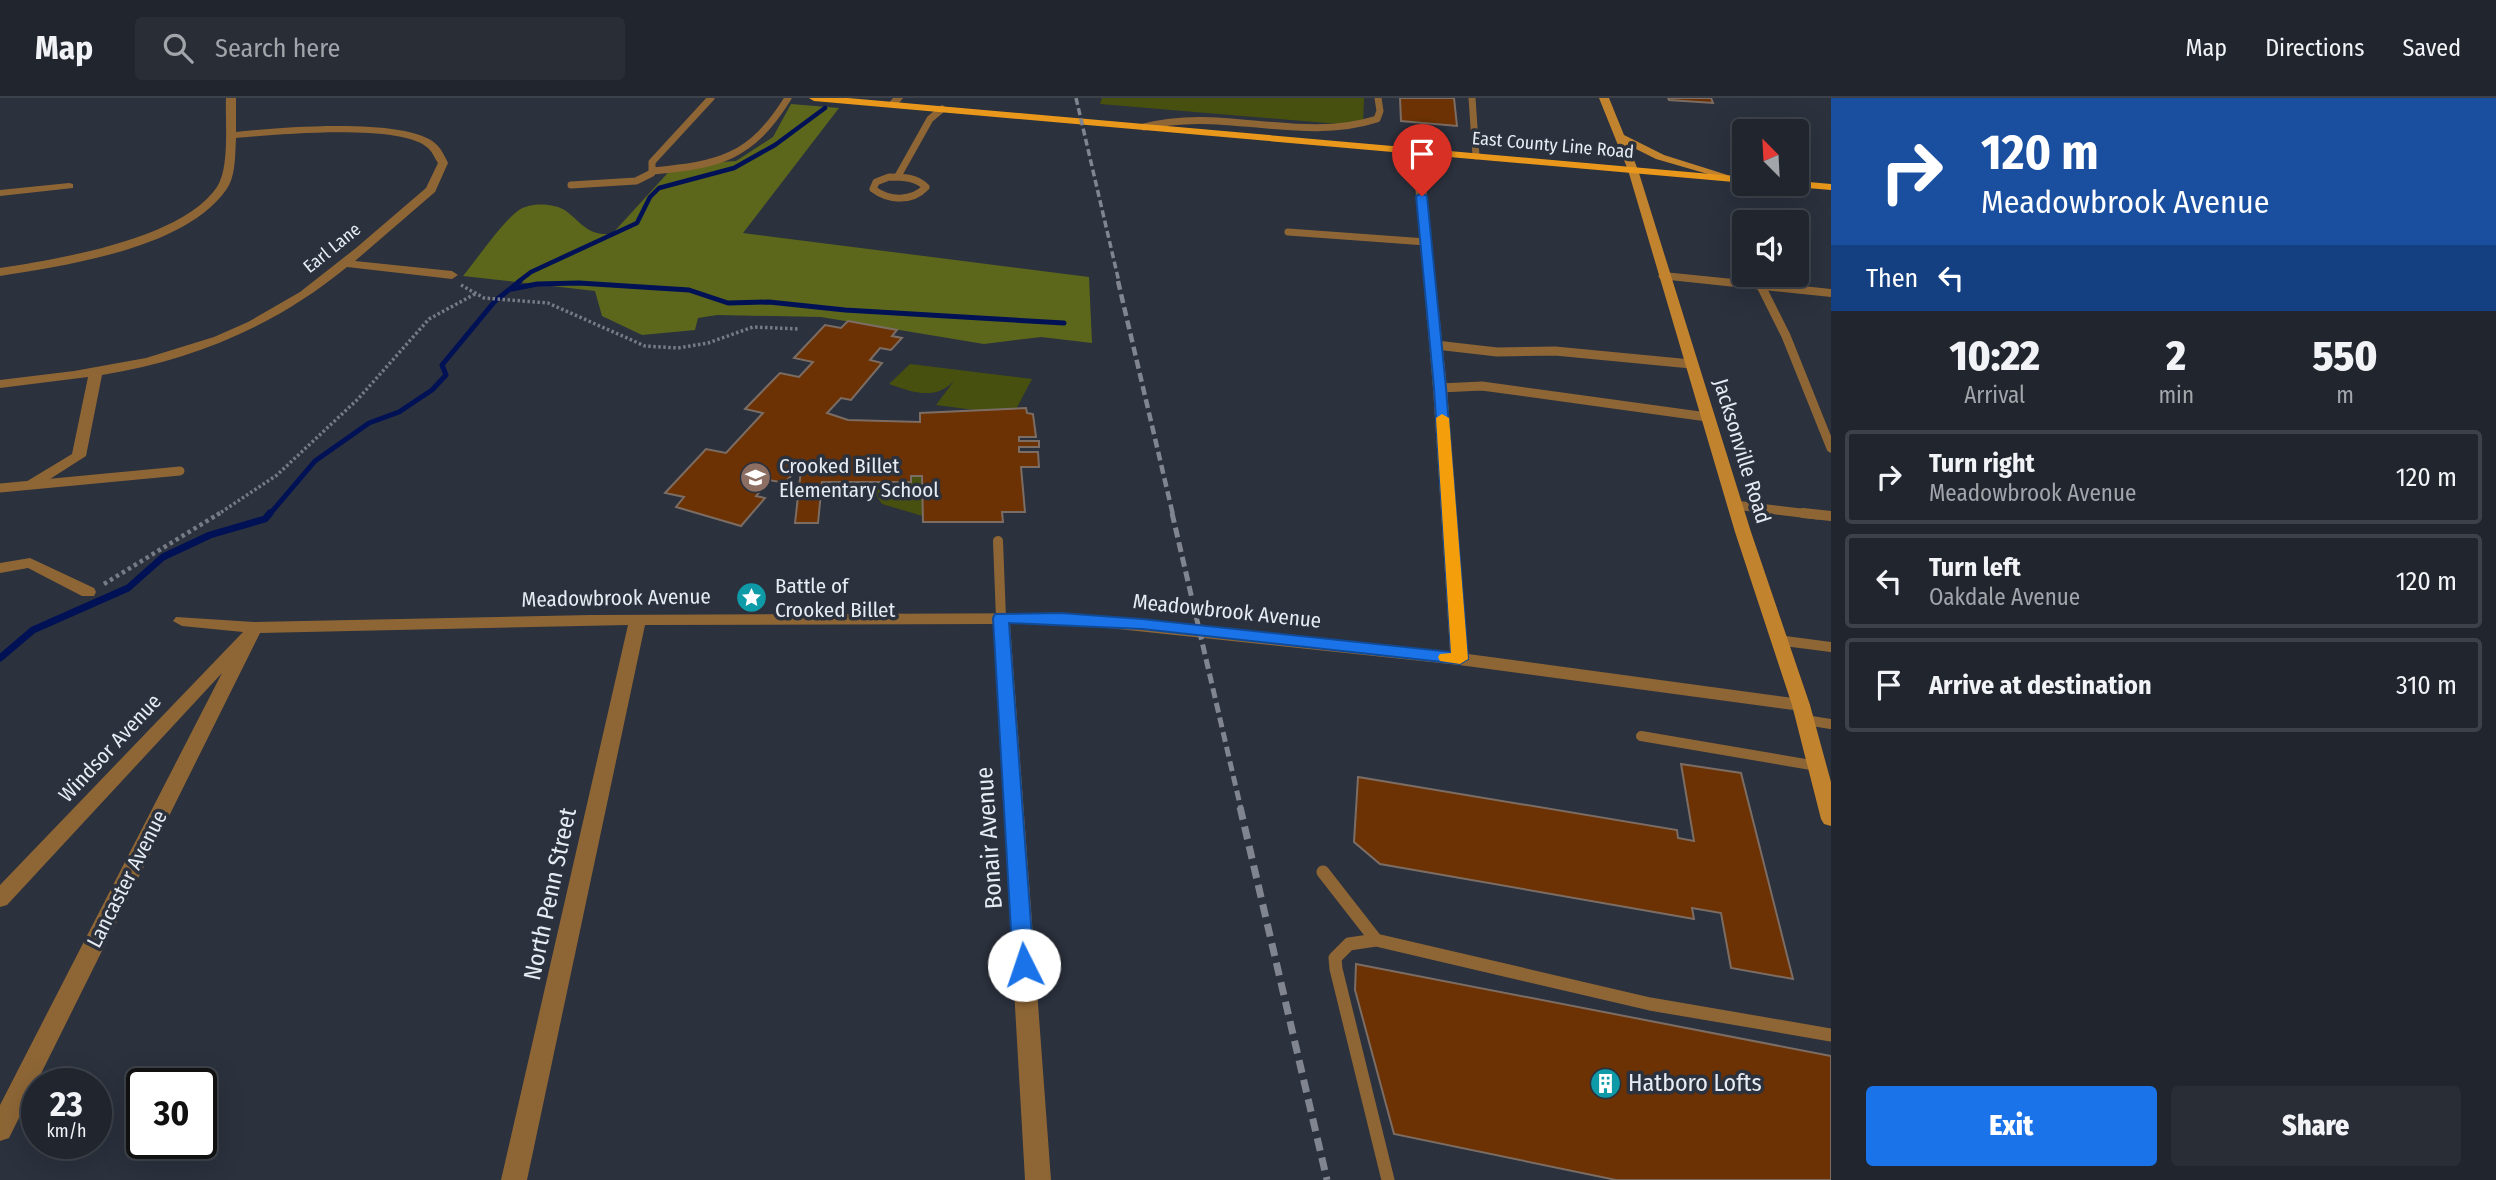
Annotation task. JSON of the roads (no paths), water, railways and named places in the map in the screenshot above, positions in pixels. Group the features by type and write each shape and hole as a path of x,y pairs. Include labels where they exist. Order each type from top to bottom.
{"main road":[{"name":"East County Line Road","path":"814,98 895,101 942,109 1732,178"},
{"name":"Jacksonville Road","path":"1604,98 1633,170 1777,640 1803,712 1831,818"},
{"path":"1618,136 1660,157 1732,178"},
{"path":"1810,185 1831,187"}],"street":[{"path":"0,272 103,252 167,228 190,215 222,188 227,176 231,98"},
{"name":"Earl Lane","path":"0,384 95,374 177,354 240,330 285,307 431,190 443,175 443,162 437,150 423,141 371,129 335,127 229,136"},
{"path":"1417,150 1440,388 1460,659"},
{"path":"0,193 69,187"},
{"path":"341,263 452,275"},
{"path":"1664,276 1732,283"},
{"path":"1770,287 1831,293"},
{"path":"34,483 79,456 95,374"},
{"path":"0,568 30,563 88,592"},
{"name":"Bonair Avenue","path":"1001,618 1038,1180"},
{"name":"Meadowbrook Avenue","path":"182,621 254,628 638,620 1061,618 1142,624 1460,659 1803,712"},
{"name":"North Penn Street","path":"514,1180 638,620"},
{"name":"Windsor Avenue","path":"0,899 254,628"},
{"name":"Lancaster Avenue","path":"0,1130 254,628"}],"lane":[{"path":"652,171 652,162 711,98"},
{"path":"571,185 636,181 652,171 716,164 753,145 773,126 788,98"},
{"path":"1144,127 1172,114 1348,127 1377,119 1380,111 1378,98"},
{"path":"1472,98 1476,156"},
{"path":"898,176 920,181 926,187 914,196 898,198 881,195 873,189 876,182 898,176 930,119 942,109"},
{"path":"623,182 624,193"},
{"path":"1288,232 1426,242"},
{"path":"1761,287 1786,336 1831,448"},
{"path":"1436,345 1497,352 1555,351 1691,365"},
{"path":"1440,388 1482,386 1707,416"},
{"path":"0,488 180,471"},
{"path":"1735,505 1831,516"},
{"path":"998,541 1001,618"},
{"path":"1777,640 1831,648"},
{"path":"1803,712 1831,724"},
{"path":"1641,736 1817,766"},
{"path":"1323,872 1376,940"},
{"path":"1388,1180 1339,983 1335,958 1349,944 1376,940 1650,1003 1831,1035"}],"waterway":[{"path":"518,282 531,272 637,223 650,197 659,188 734,168 775,145 825,108"},
{"path":"269,515 315,461 369,423 399,412 432,390 446,375 442,365 495,301 520,281"},
{"path":"512,289 537,284 579,283 689,290 728,303 769,302 845,310 1064,323"},
{"path":"0,658 33,630 128,588 163,557 210,535 265,519 270,513"}],"railway":[{"path":"1076,98 1119,282"},
{"path":"1118,281 1173,515"},
{"path":"1172,513 1241,809"},
{"path":"1240,807 1327,1180"}],"place":[{"name":"Crooked Billet Elementary School","path":"756,478"},
{"name":"Battle of Crooked Billet","path":"752,598"},
{"name":"Hatboro Lofts","path":"1605,1083"}]}
